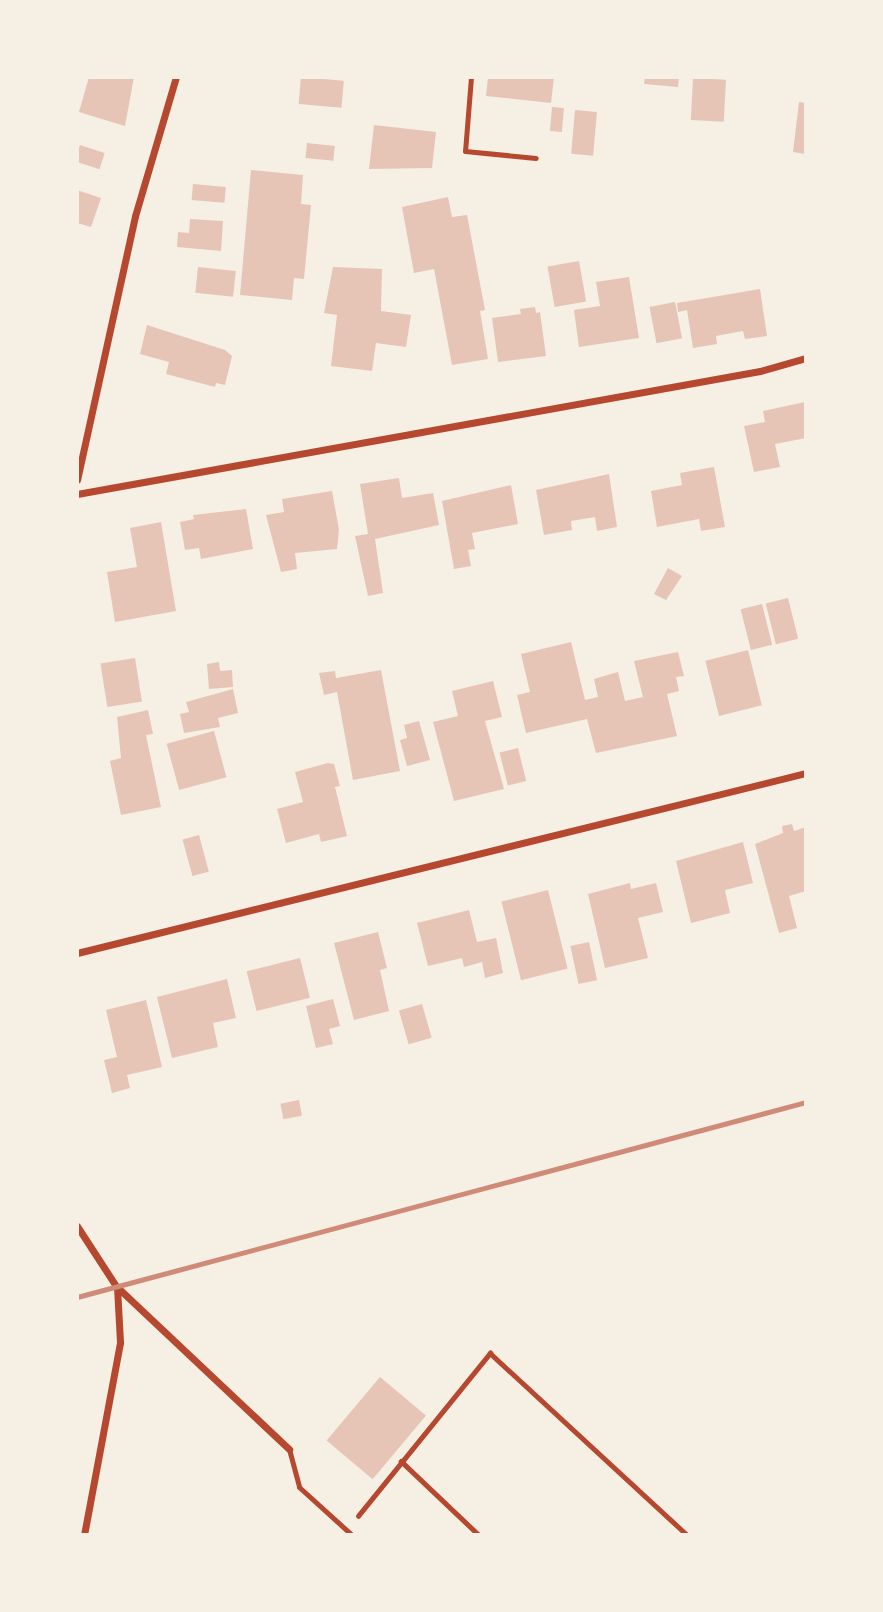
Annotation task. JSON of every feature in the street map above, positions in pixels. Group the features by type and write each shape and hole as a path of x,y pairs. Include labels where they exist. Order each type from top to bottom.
{"street":[{"path":"77,480 135,216 176,77"},
{"path":"77,494 760,371 806,358"},
{"path":"77,953 806,774"},
{"path":"77,1226 116,1286 289,1449"},
{"path":"84,1535 120,1342 116,1286"}],"lane":[{"path":"471,77 465,151 536,158"},
{"path":"289,1449 299,1487 352,1535"}],"path":[{"path":"346,1530 490,1353 687,1535"},
{"path":"400,1461 479,1535"}],"building":[{"path":"89,77 134,77 125,126 79,112"},
{"path":"301,77 344,81 341,108 299,104"},
{"path":"488,77 554,77 551,103 486,96"},
{"path":"645,77 679,77 678,87 644,84"},
{"path":"693,78 726,80 724,122 691,120"},
{"path":"799,102 806,103 806,154 793,152"},
{"path":"552,107 564,108 562,132 550,131"},
{"path":"575,110 597,112 593,156 571,154"},
{"path":"374,125 436,132 432,168 369,169"},
{"path":"307,143 335,146 333,161 305,158"},
{"path":"80,145 105,153 99,169 77,162"},
{"path":"251,170 303,175 301,204 311,205 304,279 294,278 292,300 240,295"},
{"path":"193,184 226,187 224,203 192,200"},
{"path":"77,190 101,198 91,227 77,223"},
{"path":"448,197 452,217 467,215 485,310 480,311 488,359 452,365 434,269 414,273 402,207"},
{"path":"190,219 223,221 221,251 177,247 178,232 189,233"},
{"path":"579,261 586,301 555,307 547,267"},
{"path":"198,267 236,271 233,297 195,293"},
{"path":"333,267 382,269 381,311 411,315 406,347 376,343 372,371 331,366 337,315 324,313"},
{"path":"629,277 639,338 579,347 574,310 600,306 596,282"},
{"path":"760,289 767,336 745,339 743,331 716,336 717,344 693,348 687,310 678,312 677,303"},
{"path":"675,302 682,338 657,343 649,307"},
{"path":"535,307 536,313 540,312 546,356 498,362 492,318 521,314 520,309"},
{"path":"147,325 225,350 232,356 225,385 216,383 215,387 166,374 169,362 140,354"},
{"path":"805,402 806,438 775,444 780,467 754,472 744,426 765,422 763,411"},
{"path":"714,467 725,527 701,531 699,519 657,527 651,491 682,485 680,473"},
{"path":"609,474 617,527 597,531 595,517 571,521 572,530 544,535 536,490"},
{"path":"399,478 402,498 433,493 439,525 375,539 383,593 368,596 355,536 368,534 360,484"},
{"path":"511,485 518,524 472,533 475,549 468,550 471,566 454,569 442,501"},
{"path":"332,491 339,530 337,549 295,553 297,569 281,572 266,515 284,512 282,499"},
{"path":"246,509 253,549 201,559 199,548 185,550 180,522 194,519 193,515"},
{"path":"161,522 176,611 115,622 107,572 137,567 130,528"},
{"path":"668,568 682,576 666,600 654,594"},
{"path":"788,598 798,639 776,644 766,604"},
{"path":"762,604 772,645 751,650 741,609"},
{"path":"571,642 585,700 598,697 594,679 618,672 625,701 643,697 634,661 678,652 684,676 676,677 679,691 667,694 677,736 596,753 587,719 526,733 517,695 530,692 521,654"},
{"path":"748,650 762,705 719,716 705,661"},
{"path":"135,658 142,701 107,707 100,663"},
{"path":"219,662 220,671 232,670 233,687 209,689 207,664"},
{"path":"381,670 400,771 353,780 337,692 324,695 319,673 335,671 336,678"},
{"path":"493,681 502,717 485,721 504,789 454,801 433,722 458,716 452,691"},
{"path":"233,689 238,713 218,718 220,727 184,733 180,714 189,712 186,702"},
{"path":"148,710 153,734 146,735 161,807 121,815 110,761 121,758 117,717"},
{"path":"419,721 430,760 407,766 400,740 407,738 404,725"},
{"path":"214,731 226,777 179,790 167,744"},
{"path":"518,748 526,781 508,786 500,753"},
{"path":"328,763 334,764 340,786 335,787 347,836 321,842 319,834 286,843 277,809 303,802 295,772"},
{"path":"792,824 794,831 806,827 806,891 789,896 797,928 779,933 755,844 783,833 782,826"},
{"path":"199,835 209,872 192,876 183,839"},
{"path":"743,842 753,883 725,890 730,913 691,923 676,861"},
{"path":"630,883 631,889 656,883 663,912 638,918 648,958 605,968 588,894"},
{"path":"548,890 568,969 521,980 501,902"},
{"path":"469,910 477,942 496,938 503,973 485,978 482,962 464,967 462,958 428,966 417,923"},
{"path":"378,932 387,968 380,970 389,1011 354,1020 334,943"},
{"path":"589,942 597,980 579,984 570,946"},
{"path":"300,958 310,998 257,1011 247,971"},
{"path":"227,979 236,1018 213,1023 218,1047 172,1058 157,997"},
{"path":"333,999 340,1026 329,1029 333,1044 316,1048 306,1006"},
{"path":"146,1000 162,1067 127,1075 130,1088 112,1093 104,1060 117,1057 106,1010"},
{"path":"422,1004 432,1038 409,1044 399,1011"},
{"path":"299,1100 302,1116 283,1119 280,1104"},
{"path":"380,1377 426,1416 373,1479 327,1441"}],"railway":[{"path":"77,1297 806,1102"}]}
